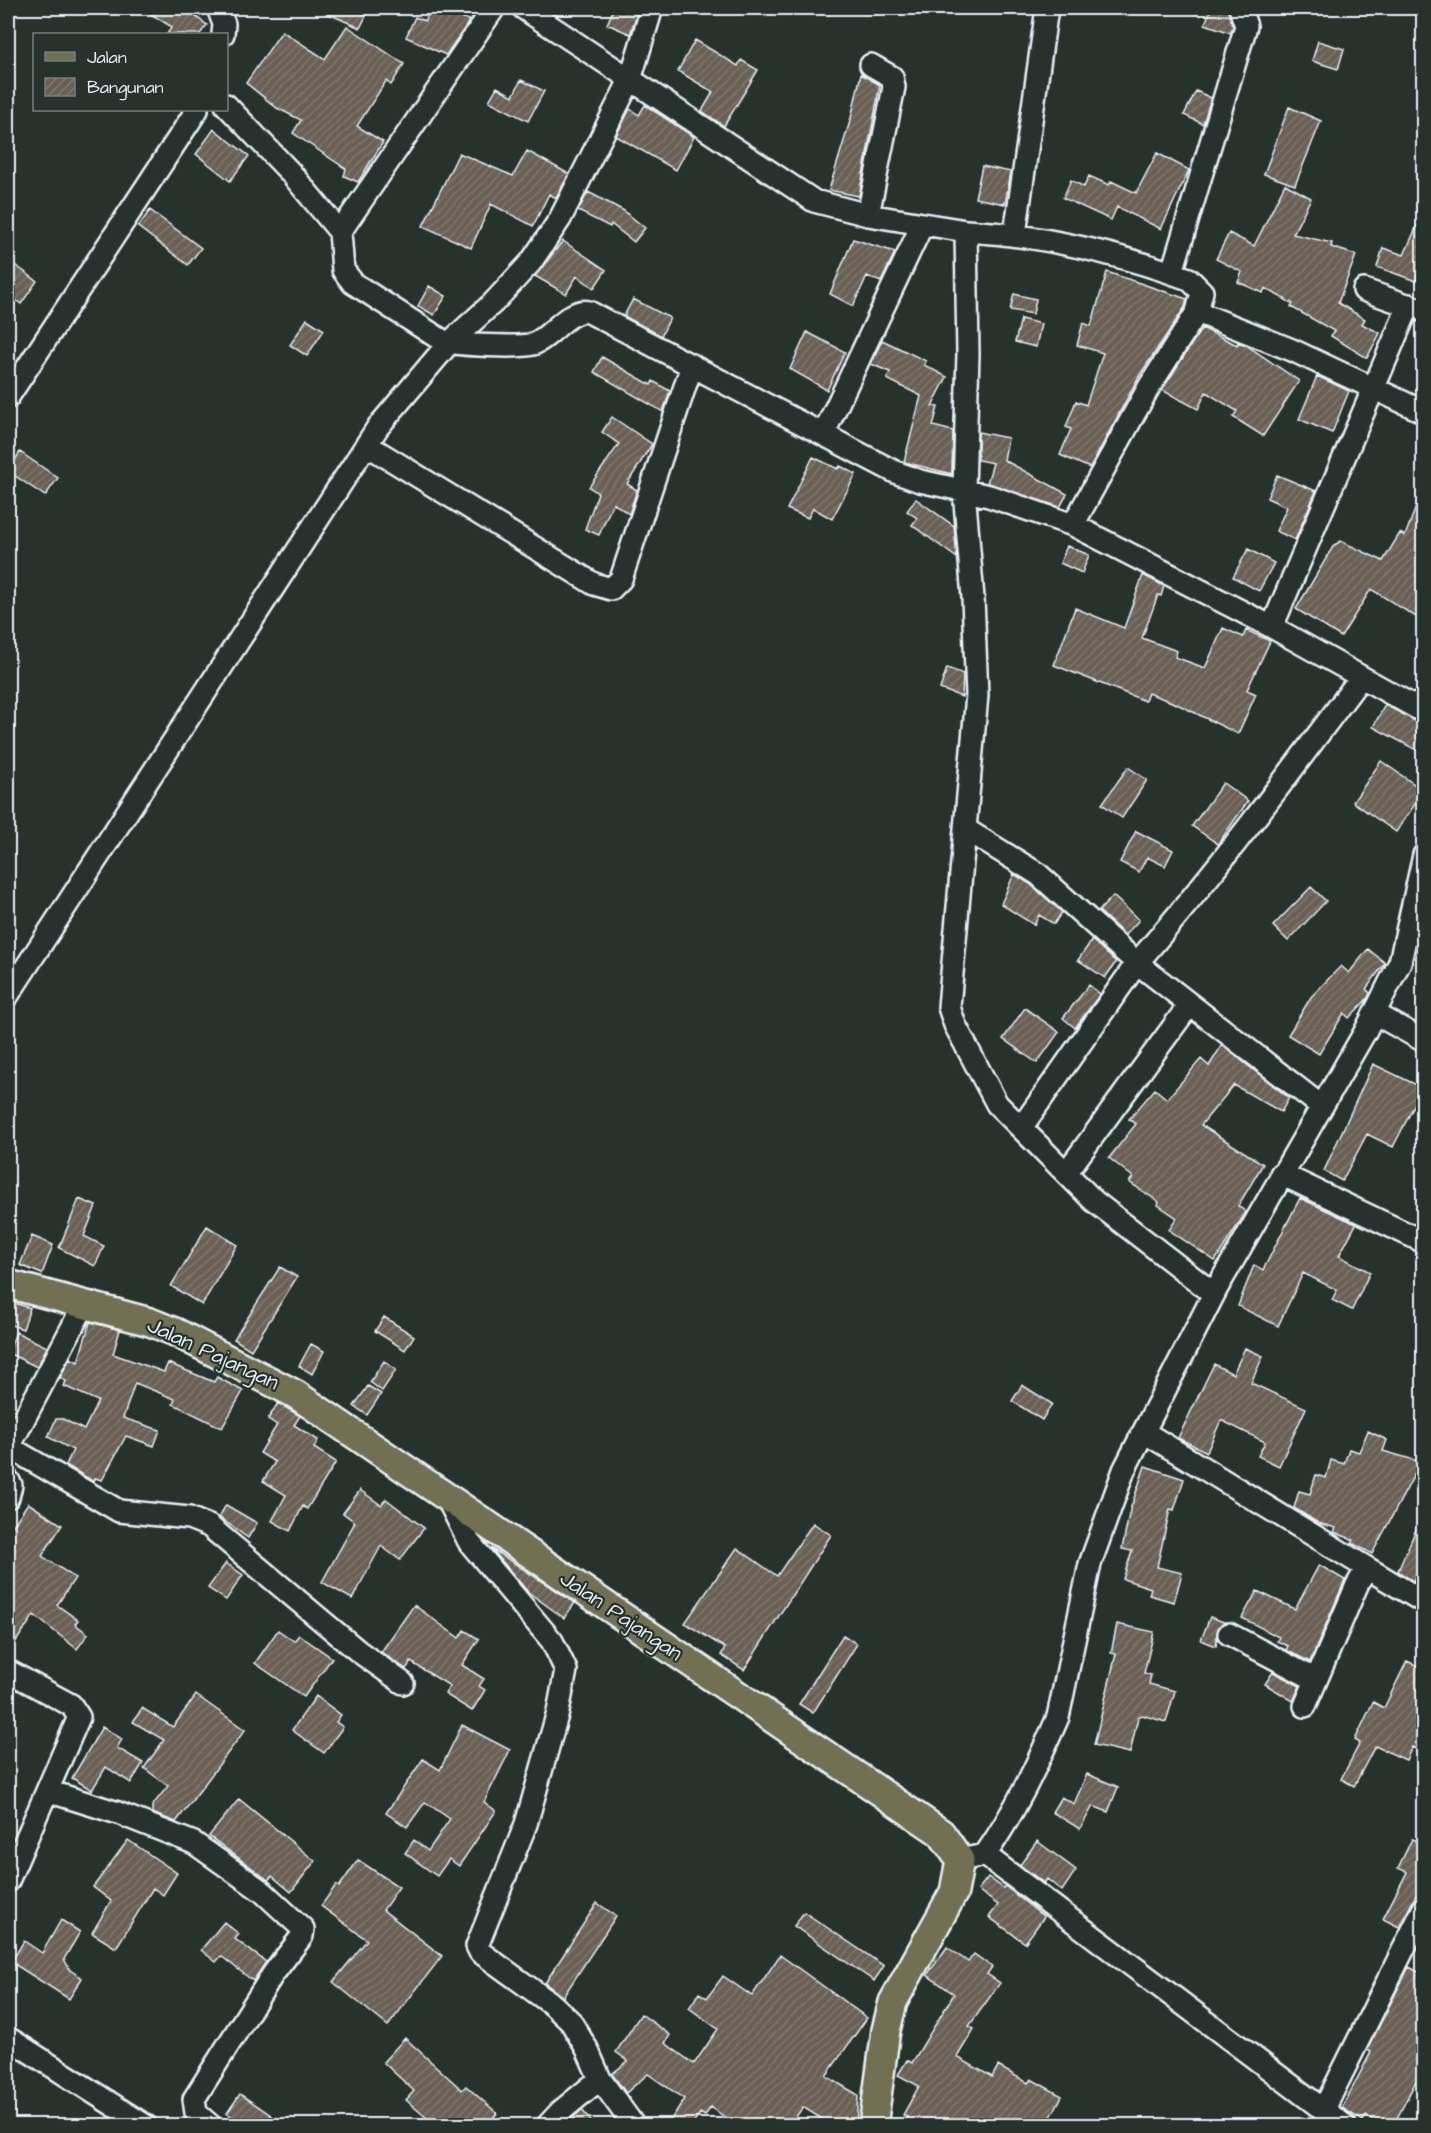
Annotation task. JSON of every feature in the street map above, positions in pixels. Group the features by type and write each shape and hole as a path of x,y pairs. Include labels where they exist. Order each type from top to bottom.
{"main road":[{"name":"Jalan Pajangan","path":"8,1284 150,1322 175,1332 295,1394 973,1857"},
{"path":"873,2126 886,2030 893,2002 973,1857"}],"street":[{"path":"218,8 224,24 223,33"},
{"path":"340,232 494,8"},
{"path":"522,8 814,201 868,215 922,225 1015,234 1075,244 1172,272 1190,279 1199,287 1202,292 1197,312 1149,387 1073,525"},
{"path":"8,995 390,411 449,343 531,262 560,219 630,80 652,8"},
{"path":"1015,234 1047,8"},
{"path":"1172,272 1246,26 1240,8"},
{"path":"868,215 894,87 892,77 871,65"},
{"path":"228,107 290,172 340,232 343,270 353,284 449,343 530,345 542,339 575,313 584,310 895,472 964,490 1073,525 1272,627 1424,712"},
{"path":"8,397 196,111"},
{"path":"824,433 922,225"},
{"path":"966,231 968,354 964,490 974,598 977,695 949,1007 955,1025 997,1104 1094,1201 1214,1294"},
{"path":"1272,627 1374,387 1416,308 1364,290"},
{"path":"1197,312 1292,350 1424,412"},
{"path":"367,445 594,584 611,589 621,579 692,365"},
{"path":"1021,1128 1137,963 1183,910 1266,805 1361,677"},
{"path":"965,829 1038,874 1137,963 1321,1106"},
{"path":"1345,2126 973,1857 1008,1823 1058,1717 1090,1564 1124,1470 1214,1294 1400,962 1424,855"},
{"path":"1066,1173 1190,1004"},
{"path":"1374,1012 1424,1041"},
{"path":"1281,1174 1424,1242"},
{"path":"84,1305 8,1448 119,1511 189,1518 209,1526 358,1651 402,1683"},
{"path":"1144,1432 1367,1568 1421,1594"},
{"path":"448,1500 469,1542 552,1641 566,1670 558,1712 525,1824 477,1946 480,1952 553,2005 571,2022 587,2049 600,2079 634,2126"},
{"path":"1305,1706 1357,1585 1367,1568"},
{"path":"1229,1634 1316,1680"},
{"path":"8,1671 71,1706 77,1713 78,1724 8,1881"},
{"path":"48,1791 118,1813 194,1843 263,1892 303,1929 302,1936 273,1974 194,2099 198,2121"},
{"path":"1323,2111 1424,1908"},
{"path":"8,2038 146,2126"},
{"path":"547,2126 561,2111 600,2079"}],"building":[{"path":"141,8 184,8 207,25 201,33 168,33 172,27"},
{"path":"316,8 370,8 360,28"},
{"path":"431,8 468,8 463,18 469,20 446,55 406,37 415,17 425,21"},
{"path":"614,8 639,8 630,34 607,24"},
{"path":"1211,8 1228,8 1233,26 1231,33 1205,24"},
{"path":"347,26 404,64 391,85 386,81 357,126 383,142 358,182 344,176 346,169 293,133 301,120 277,108 246,83 282,31 325,59"},
{"path":"695,40 738,66 741,60 758,70 724,126 702,111 713,92 678,71"},
{"path":"1318,41 1344,49 1338,69 1312,61"},
{"path":"861,74 880,85 859,196 829,190 851,118"},
{"path":"521,80 544,91 528,121 489,101 497,87 513,96"},
{"path":"1196,91 1211,98 1203,124 1184,115"},
{"path":"645,105 694,137 676,170 616,136 630,109 639,115"},
{"path":"1289,107 1321,121 1295,185 1264,174"},
{"path":"214,129 249,156 230,181 196,154"},
{"path":"527,151 569,174 556,198 549,194 533,226 491,204 471,248 423,226 459,153 513,176"},
{"path":"1157,153 1189,170 1161,229 1117,207 1111,220 1063,198 1071,180 1084,187 1089,176 1109,185 1111,181 1136,193"},
{"path":"982,166 1011,172 1005,204 975,198"},
{"path":"1285,184 1311,198 1293,234 1332,243 1331,247 1356,255 1338,303 1365,319 1362,324 1380,333 1367,358 1331,336 1334,331 1291,307 1293,304 1265,288 1263,293 1238,282 1242,272 1216,259 1229,233 1254,246"},
{"path":"588,192 624,211 645,228 634,242 611,224 610,227 578,211"},
{"path":"150,210 201,248 188,265 138,227"},
{"path":"1424,210 1424,260 1416,281 1377,267 1383,248 1404,255"},
{"path":"853,239 895,252 881,282 867,276 853,306 830,294"},
{"path":"563,241 606,270 594,288 577,276 566,294 535,276"},
{"path":"8,260 37,281 21,304 8,294"},
{"path":"1107,272 1187,299 1185,307 1138,378 1090,468 1060,455 1071,429 1066,427 1076,401 1086,405 1103,353 1077,345 1083,323 1091,326"},
{"path":"429,286 446,296 434,315 418,306"},
{"path":"1014,294 1036,299 1033,314 1010,310"},
{"path":"633,299 670,318 661,336 624,316"},
{"path":"307,319 324,330 307,356 290,345"},
{"path":"1021,319 1041,324 1036,347 1015,342"},
{"path":"1202,328 1237,345 1238,342 1246,345 1299,381 1263,436 1233,417 1237,411 1206,392 1198,409 1162,390"},
{"path":"807,332 845,352 827,390 790,369"},
{"path":"882,340 926,361 924,365 947,377 932,406 938,407 933,426 953,431 952,474 904,462 921,396 887,379 890,372 871,364"},
{"path":"602,357 651,385 653,381 670,391 663,412 594,372"},
{"path":"1317,376 1349,391 1332,433 1299,419"},
{"path":"612,417 652,444 627,484 637,490 629,514 613,503 599,535 585,529 598,493 589,487 619,444 602,432"},
{"path":"978,432 1008,438 1004,460 1067,494 1060,507 987,483 993,463 978,460"},
{"path":"20,452 58,478 45,496 8,471"},
{"path":"813,457 838,469 840,466 856,474 832,519 813,508 808,518 787,509"},
{"path":"1277,475 1316,491 1295,540 1276,531 1287,507 1267,498"},
{"path":"1422,491 1424,622 1371,589 1341,637 1296,609 1334,545 1341,541 1383,561 1400,533 1405,536"},
{"path":"916,499 954,526 957,558 912,525 917,518 907,511"},
{"path":"1067,546 1089,555 1082,573 1060,563"},
{"path":"1248,549 1274,563 1259,591 1233,577"},
{"path":"1143,575 1164,586 1161,596 1158,595 1142,638 1177,651 1175,657 1205,668 1223,628 1243,637 1246,630 1270,641 1247,690 1256,694 1238,734 1177,704 1148,693 1145,701 1054,665 1075,608 1124,628"},
{"path":"947,668 963,674 962,697 940,689"},
{"path":"1385,705 1424,725 1424,754 1373,727"},
{"path":"1381,761 1424,791 1396,832 1353,802"},
{"path":"1128,767 1147,780 1122,818 1102,804"},
{"path":"1223,783 1248,801 1218,844 1192,826"},
{"path":"1136,831 1173,850 1165,866 1147,857 1139,872 1120,862"},
{"path":"1014,874 1030,884 1062,912 1054,924 1039,915 1034,925 1001,904"},
{"path":"1311,887 1326,901 1288,941 1273,926"},
{"path":"1113,896 1139,920 1125,935 1099,911"},
{"path":"1092,940 1116,962 1105,978 1078,960"},
{"path":"1368,949 1385,963 1366,989 1370,993 1367,999 1349,1018 1344,1013 1319,1054 1288,1035 1311,997 1341,966 1349,973"},
{"path":"1089,985 1100,994 1075,1028 1063,1018"},
{"path":"1025,1008 1059,1032 1037,1063 1003,1039"},
{"path":"1222,1045 1289,1098 1281,1112 1234,1085 1201,1125 1263,1164 1238,1206 1246,1212 1215,1261 1169,1230 1177,1218 1158,1205 1159,1202 1129,1182 1133,1177 1109,1158 1136,1124 1129,1119 1155,1089 1167,1099 1201,1059 1209,1066"},
{"path":"1373,1064 1423,1088 1393,1147 1367,1134 1342,1181 1324,1171"},
{"path":"1300,1198 1356,1224 1339,1256 1370,1272 1352,1310 1332,1300 1337,1290 1303,1273 1278,1326 1238,1306 1254,1265 1263,1270"},
{"path":"79,1199 96,1206 84,1236 104,1246 95,1266 59,1248"},
{"path":"207,1226 237,1245 202,1305 171,1286"},
{"path":"32,1236 53,1245 42,1274 20,1265"},
{"path":"280,1267 297,1277 251,1350 234,1339"},
{"path":"8,1301 30,1308 23,1329 8,1324"},
{"path":"384,1317 414,1336 405,1350 375,1331"},
{"path":"90,1322 120,1330 113,1354 164,1372 168,1363 214,1382 217,1377 243,1391 222,1428 173,1404 175,1399 135,1383 123,1418 160,1430 154,1446 126,1436 102,1480 95,1478 94,1482 66,1465 73,1450 48,1437 56,1419 63,1419 84,1430 98,1401 64,1386 66,1381 60,1378 70,1358 78,1362"},
{"path":"16,1332 47,1347 37,1367 8,1353"},
{"path":"311,1344 324,1351 312,1374 299,1366"},
{"path":"1245,1348 1263,1356 1251,1383 1306,1408 1279,1466 1258,1456 1265,1442 1221,1420 1207,1452 1178,1438 1214,1364 1233,1374"},
{"path":"384,1361 396,1370 382,1391 370,1382"},
{"path":"1022,1385 1052,1404 1042,1420 1012,1401"},
{"path":"368,1386 381,1394 367,1415 354,1406"},
{"path":"278,1403 300,1416 294,1425 318,1440 314,1448 336,1462 307,1509 303,1506 290,1531 272,1521 286,1495 263,1481 275,1462 260,1453 277,1425 268,1419"},
{"path":"1368,1431 1387,1440 1383,1451 1421,1462 1372,1554 1352,1543 1354,1540 1334,1532 1336,1528 1318,1523 1294,1508 1299,1491 1310,1494 1316,1475 1326,1478 1331,1460 1344,1464 1349,1449 1359,1452"},
{"path":"1145,1466 1184,1479 1174,1510 1170,1509 1157,1567 1182,1573 1174,1602 1149,1595 1151,1588 1123,1579 1132,1551 1122,1549 1130,1510"},
{"path":"360,1490 381,1505 386,1499 424,1528 400,1560 381,1546 352,1599 322,1582 355,1522 343,1513"},
{"path":"28,1503 62,1525 42,1556 75,1578 57,1605 78,1620 75,1624 88,1634 77,1649 34,1615 8,1653 8,1533"},
{"path":"226,1505 257,1523 248,1538 219,1517"},
{"path":"1424,1511 1424,1557 1413,1581 1398,1571"},
{"path":"813,1523 831,1535 744,1670 721,1655 725,1648 685,1623 737,1548 777,1576"},
{"path":"491,1548 575,1603 564,1618 528,1592"},
{"path":"226,1563 243,1575 226,1600 208,1588"},
{"path":"1319,1565 1345,1580 1310,1662 1286,1650 1288,1646 1277,1641 1279,1637 1242,1618 1257,1591 1295,1609"},
{"path":"414,1605 459,1638 464,1630 479,1639 462,1665 484,1679 479,1686 485,1690 472,1711 445,1694 450,1686 411,1662 406,1669 381,1652"},
{"path":"1210,1617 1224,1622 1218,1629 1216,1646 1201,1640"},
{"path":"1117,1624 1154,1632 1144,1673 1151,1675 1149,1684 1175,1691 1166,1722 1142,1715 1138,1717 1130,1753 1094,1745 1116,1654 1111,1653"},
{"path":"278,1630 294,1641 299,1635 332,1658 304,1697 255,1663"},
{"path":"843,1635 857,1644 813,1713 799,1704"},
{"path":"1407,1661 1424,1669 1424,1753 1412,1747 1406,1760 1375,1746 1354,1786 1341,1779 1360,1743 1355,1740 1373,1702 1384,1708"},
{"path":"1273,1672 1300,1686 1293,1701 1265,1684"},
{"path":"196,1695 245,1730 176,1822 152,1813 152,1806 168,1786 144,1768 164,1740 133,1722 142,1708 173,1727"},
{"path":"316,1696 341,1715 336,1722 343,1727 324,1753 292,1730"},
{"path":"462,1725 510,1750 484,1802 496,1811 459,1866 449,1859 437,1876 405,1853 414,1840 428,1851 450,1819 425,1802 407,1827 386,1813 423,1759 440,1770"},
{"path":"102,1727 122,1739 117,1748 143,1763 131,1783 106,1767 92,1790 72,1778"},
{"path":"1087,1774 1118,1787 1108,1812 1093,1806 1080,1829 1052,1812 1061,1797 1074,1804"},
{"path":"239,1799 315,1861 291,1892 272,1876 268,1880 209,1836"},
{"path":"1412,1839 1422,1844 1424,1842 1424,1880 1399,1927 1383,1919 1407,1872 1398,1868"},
{"path":"128,1840 177,1873 163,1895 153,1888 116,1948 92,1933 111,1901 93,1887"},
{"path":"1037,1841 1076,1870 1062,1891 1047,1879 1044,1883 1020,1865"},
{"path":"358,1860 399,1887 383,1910 442,1956 388,2026 333,1982 367,1940 321,1906 336,1885 339,1887"},
{"path":"988,1877 1003,1888 1005,1886 1044,1917 1025,1943 989,1917 998,1905 978,1890"},
{"path":"597,1903 616,1916 563,1997 545,1983"},
{"path":"804,1912 884,1966 874,1981 794,1926"},
{"path":"61,1920 80,1932 64,1959 70,1970 82,1978 69,1999 11,1962 24,1941 42,1953"},
{"path":"224,1922 239,1934 235,1939 266,1962 253,1981 221,1956 216,1962 201,1950"},
{"path":"947,1947 968,1962 974,1954 992,1967 987,1974 1000,1983 969,2026 974,2029 957,2057 992,2077 998,2066 1028,2083 1031,2079 1062,2096 1046,2126 903,2126 907,2117 903,2115 919,2086 898,2075 907,2060 912,2063 954,1994 927,1975"},
{"path":"780,1955 867,2018 826,2076 858,2095 856,2126 833,2126 803,2107 790,2125 737,2126 711,2107 705,2116 700,2113 692,2126 667,2126 684,2099 648,2074 626,2093 612,2074 628,2061 616,2052 641,2014 670,2035 665,2043 694,2064 718,2029 689,2008 699,1993 707,1998 723,1976 752,1996"},
{"path":"1409,1967 1424,1975 1424,2085 1416,2081 1393,2126 1384,2126 1366,2116 1363,2121 1342,2108 1371,2052 1367,2050"},
{"path":"405,2038 462,2090 466,2086 497,2113 487,2126 436,2126 406,2100 414,2091 383,2062"},
{"path":"240,2094 284,2126 244,2126 227,2113"},
{"path":"582,2110 595,2126 565,2126 570,2120"}]}
